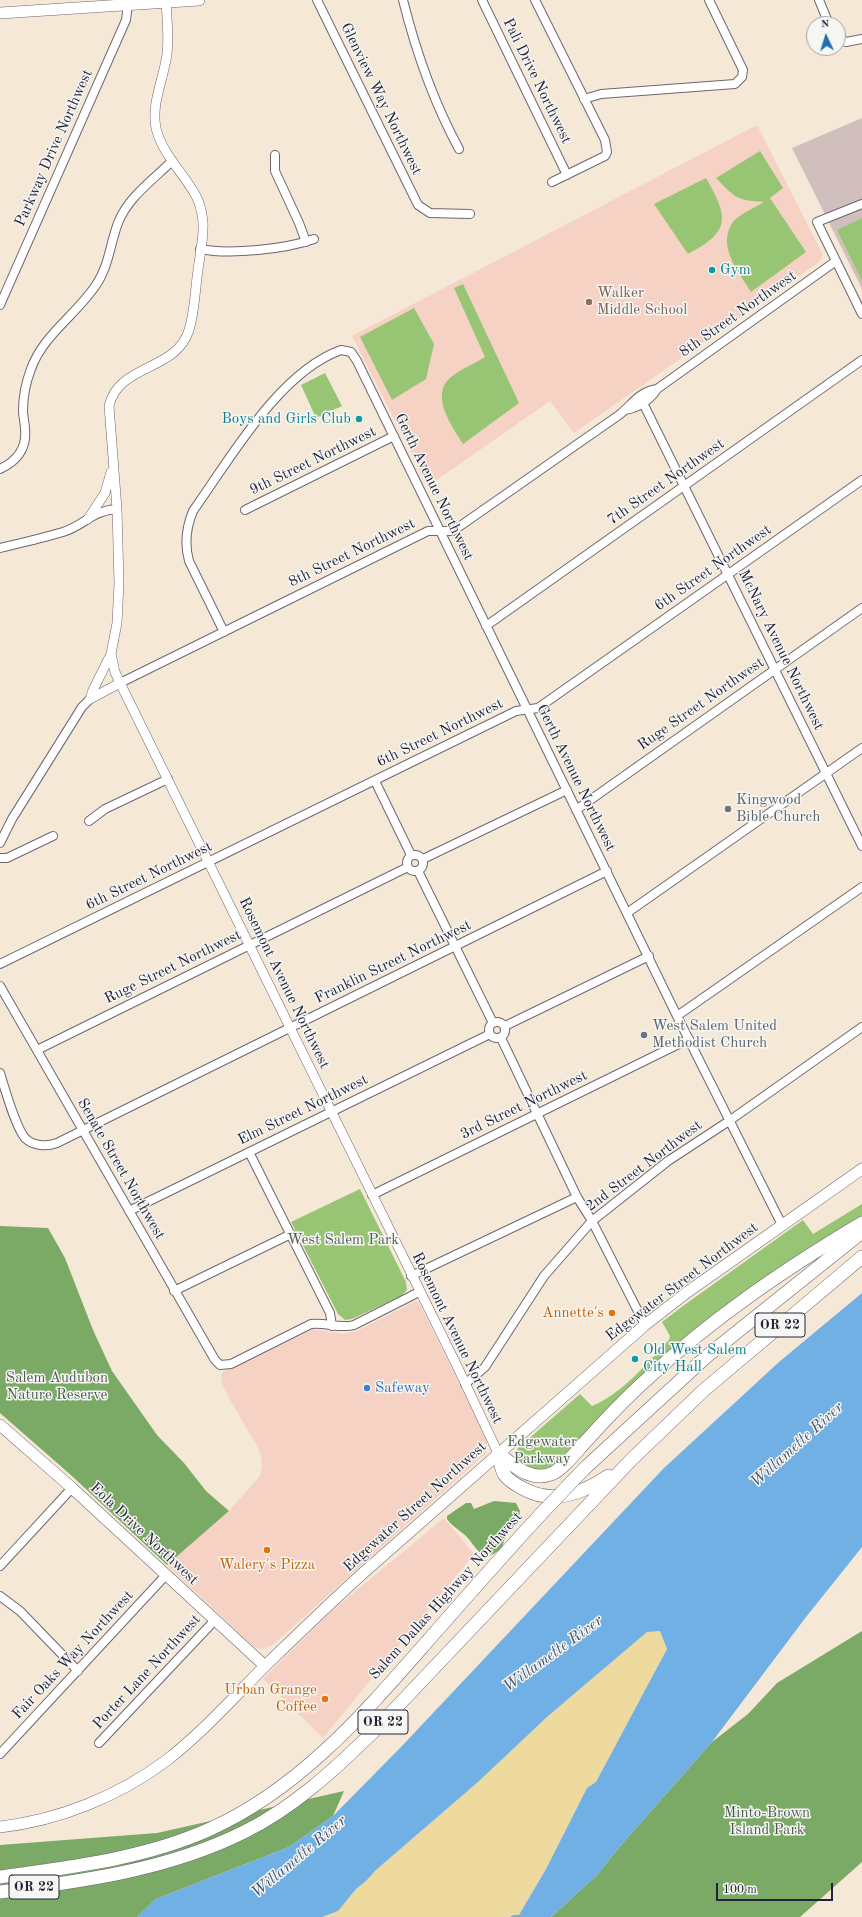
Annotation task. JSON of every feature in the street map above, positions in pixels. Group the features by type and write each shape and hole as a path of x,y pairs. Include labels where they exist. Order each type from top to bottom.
{"highway":[{"name":"OR 22","path":"498,1453 527,1474 540,1476 552,1474 567,1461 645,1381 696,1336 734,1306 797,1263 862,1223"},
{"name":"Salem Dallas Highway Northwest","path":"0,1877 66,1868 142,1852 207,1831 256,1805 287,1784 356,1720 541,1514 585,1468 641,1414 707,1356 862,1232"},
{"name":"OR 22","path":"0,1892 68,1883 124,1873 162,1863 212,1846 244,1832 285,1808 343,1761 373,1732 632,1459 716,1380 862,1257"},
{"name":"OR 22","path":"498,1453 505,1475 526,1491 548,1497 564,1497 587,1489 632,1459"}],"main road":[{"path":"0,13 128,2 199,0"},
{"name":"Edgewater Street Northwest","path":"0,1827 41,1819 106,1797 143,1776 185,1745 316,1616 498,1453 645,1325 686,1293 862,1169"},
{"name":"Eola Drive Northwest","path":"0,1425 72,1488 265,1666"}],"street":[{"name":"Glenview Way Northwest","path":"317,0 416,200 422,208 435,214 470,214"},
{"path":"403,0 411,33 433,95 459,148"},
{"name":"Pali Drive Northwest","path":"482,0 566,175"},
{"path":"535,0 605,140 607,152 605,156 552,182"},
{"path":"584,98 601,94 735,84 742,77 743,70 709,0"},
{"path":"819,0 826,16"},
{"name":"Parkway Drive Northwest","path":"0,305 126,20 128,2"},
{"name":"Rosemont Avenue Northwest","path":"166,2 168,46 155,116 159,138 172,161 190,186 200,206 203,222 192,312 185,338 174,352 118,385 111,398 108,415 116,509 119,607 111,654 113,664 120,683 249,946 291,1028 498,1453"},
{"path":"846,42 862,39"},
{"path":"275,155 274,171 299,223 306,242"},
{"path":"0,469 10,465 18,457 24,446 26,430 23,413 24,397 31,367 39,352 58,327 82,304 96,285 109,258 118,224 124,210 134,197 172,161"},
{"path":"862,204 817,222 862,314"},
{"path":"200,249 222,251 292,246 314,239"},
{"name":"8th Street Northwest","path":"625,410 634,409 652,397 657,389 836,262"},
{"name":"Gerth Avenue Northwest","path":"224,632 189,560 186,549 188,524 193,511 267,407 315,362 341,350 351,352 358,361 677,1016 782,1225"},
{"name":"7th Street Northwest","path":"486,626 862,360"},
{"name":"8th Street Northwest","path":"120,683 428,531 453,531 625,410 629,404 650,390 657,389"},
{"name":"McNary Avenue Northwest","path":"643,403 862,846"},
{"name":"9th Street Northwest","path":"245,510 394,436"},
{"path":"88,519 105,493 113,464"},
{"name":"6th Street Northwest","path":"0,964 516,711 538,708 862,480"},
{"path":"0,548 64,532 104,510 116,509"},
{"name":"Ruge Street Northwest","path":"576,810 862,608"},
{"path":"90,699 92,690 111,654"},
{"path":"0,843 12,819 82,707 90,699 120,683"},
{"path":"627,913 862,748"},
{"path":"89,821 105,809 168,779"},
{"path":"375,781 411,855"},
{"path":"423,859 567,790"},
{"path":"0,858 7,858 53,836"},
{"path":"411,855 420,855 423,859"},
{"path":"411,855 408,859 408,867 411,870 418,871"},
{"path":"418,871 422,868 423,859"},
{"name":"Ruge Street Northwest","path":"37,1050 408,867"},
{"path":"418,871 493,1023"},
{"name":"Franklin Street Northwest","path":"0,1073 21,1131 30,1142 50,1146 456,947 607,871"},
{"path":"677,1016 862,887"},
{"path":"504,1026 649,956"},
{"name":"Senate Street Northwest","path":"0,986 215,1360 220,1365 231,1364 311,1324 320,1323 332,1326"},
{"path":"493,1023 502,1023 504,1026 505,1034 502,1038"},
{"path":"493,1023 490,1026 490,1034 497,1038 502,1038"},
{"name":"2nd Street Northwest","path":"465,1384 485,1367 544,1276 592,1221 668,1162 862,1027"},
{"name":"Elm Street Northwest","path":"129,1211 490,1034"},
{"path":"502,1038 577,1196 592,1221 645,1325"},
{"name":"3rd Street Northwest","path":"372,1195 689,1039"},
{"path":"249,1152 330,1313 332,1326 344,1328 354,1325 419,1292"},
{"path":"411,1276 577,1196"},
{"path":"174,1291 291,1234"},
{"path":"0,1566 72,1488"},
{"name":"Fair Oaks Way Northwest","path":"0,1754 166,1575"},
{"path":"0,1596 20,1611 78,1671"},
{"name":"Porter Lane Northwest","path":"99,1743 215,1620"}],"shaded area":[{"path":"862,118 862,289 792,148"},
{"name":"Walker Middle School","path":"757,125 823,255 820,261 574,433 550,401 428,486 352,336"},
{"path":"416,1301 419,1303 487,1439 485,1454 276,1642 269,1647 260,1649 253,1646 167,1565 229,1511 260,1476 262,1466 261,1455 229,1398 222,1383 221,1375 227,1368 244,1363 313,1329 343,1334 357,1331"},
{"path":"444,1518 474,1554 323,1738 263,1679 328,1614"}],"green space":[{"path":"760,151 783,188 770,198 806,252 751,292 731,258 727,240 728,231 735,219 764,202 741,199 737,197 716,178"},
{"path":"706,178 719,203 722,213 722,222 719,230 712,238 688,254 654,204"},
{"path":"862,218 862,281 837,230"},
{"path":"463,284 519,403 463,444 449,420 442,401 442,393 445,384 451,377 485,357 454,288"},
{"path":"414,308 434,344 426,379 392,400 360,337"},
{"path":"325,373 342,406 316,418 301,385"},
{"name":"West Salem Park","path":"360,1189 406,1282 407,1290 401,1296 352,1319 345,1320 338,1314 291,1222"},
{"name":"Edgewater Parkway","path":"862,1204 862,1217 783,1267 550,1468 536,1469 524,1465 516,1460 515,1454 518,1448 580,1394 592,1406 614,1394 634,1377 669,1340 670,1336 662,1322 683,1306 803,1220 813,1234"},
{"name":"Salem Audubon Nature Reserve","path":"0,1226 48,1228 65,1258 93,1330 112,1371 157,1435 184,1463 206,1491 229,1511 167,1565 72,1476 0,1413"},
{"path":"494,1501 516,1503 520,1511 519,1521 508,1532 502,1547 494,1553 484,1555 476,1549 465,1535 451,1524 447,1519 447,1516 466,1503 471,1503 474,1509"},
{"name":"Minto-Brown Island Park","path":"862,1631 862,1862 800,1917 551,1917 597,1875 621,1845 712,1742 748,1714 777,1683"},
{"path":"344,1791 333,1816 289,1847 156,1899 137,1917 0,1917 0,1845 157,1833"}],"sand":[{"path":"660,1631 667,1649 596,1783 587,1788 546,1869 519,1915 513,1915 510,1917 322,1917 338,1911 356,1889 376,1870 478,1782 547,1717 647,1632"}],"water":[{"name":"Willamette River","path":"862,1293 862,1547 806,1617 712,1742 621,1845 597,1875 551,1917 510,1917 513,1915 519,1915 546,1869 587,1788 596,1782 667,1649 660,1631 647,1632 547,1717 478,1782 376,1870 356,1889 338,1911 322,1917 137,1917 156,1899 289,1847 333,1816 401,1747 664,1468 779,1362"}],"place":[{"name":"Gym","path":"712,270"},
{"name":"Walker Middle School","path":"589,302"},
{"name":"Boys and Girls Club","path":"359,419"},
{"name":"Kingwood Bible Church","path":"728,809"},
{"name":"West Salem United Methodist Church","path":"644,1035"},
{"name":"Annette's","path":"612,1313"},
{"name":"Old West Salem City Hall","path":"635,1359"},
{"name":"Safeway","path":"367,1388"},
{"name":"Walery's Pizza","path":"267,1550"},
{"name":"Urban Grange Coffee","path":"325,1699"}]}
